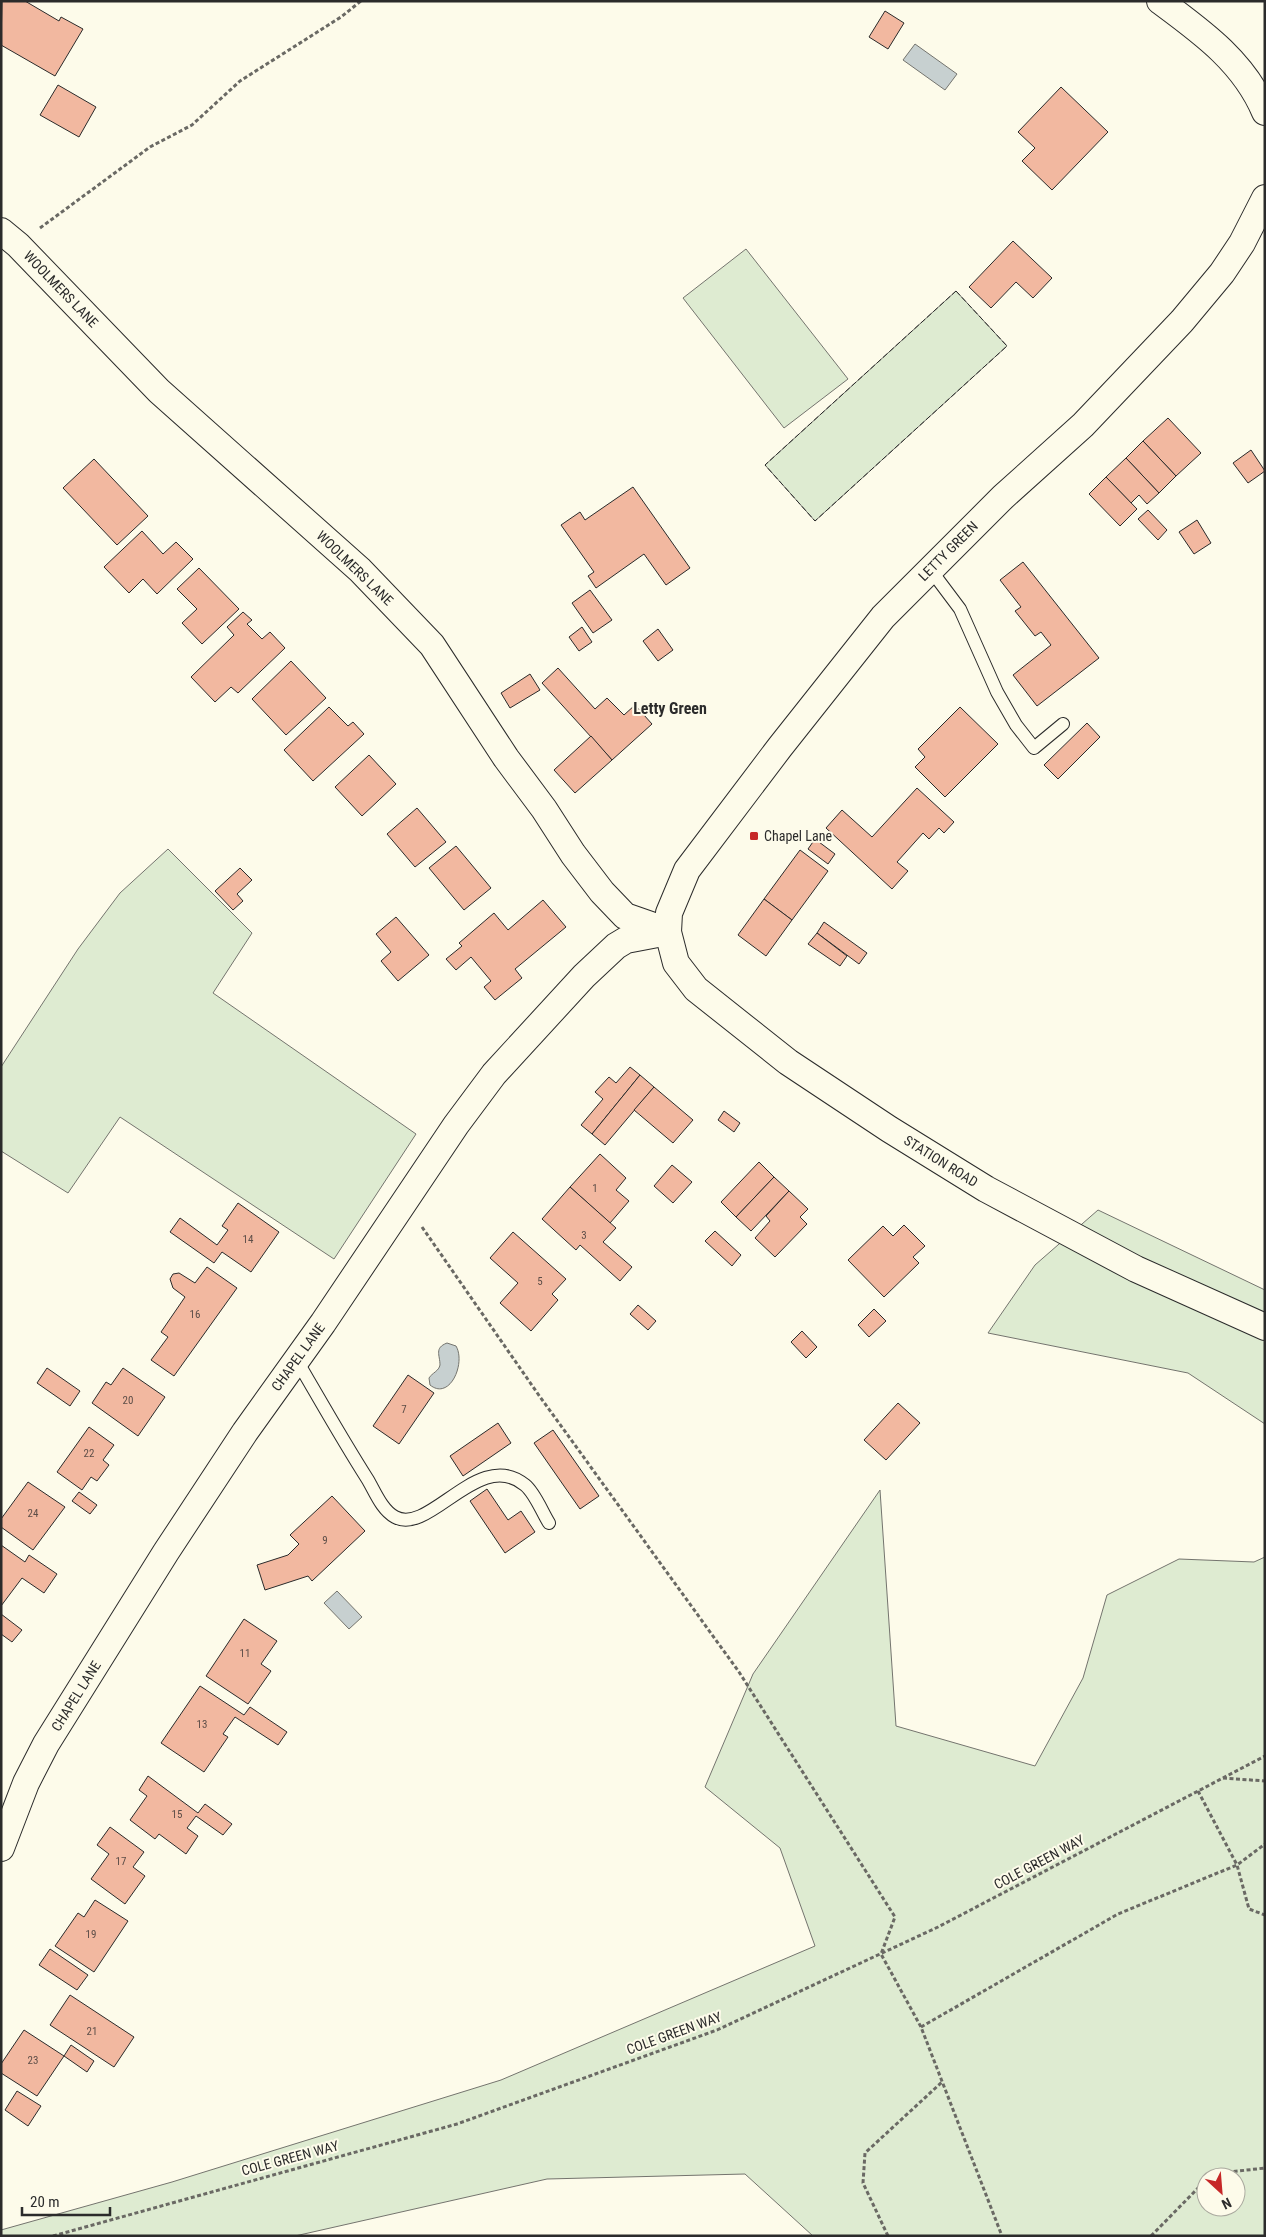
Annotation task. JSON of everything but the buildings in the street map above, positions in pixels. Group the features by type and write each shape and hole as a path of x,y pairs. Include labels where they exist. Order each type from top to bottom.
{"street":[{"path":"1160,1 1207,36 1244,73 1258,95 1265,112"},
{"name":"LETTY GREEN","path":"668,932 669,913 687,870 883,618 1003,497 1083,424 1182,320 1222,273 1242,243 1265,198"},
{"name":"WOOLMERS LANE","path":"10,238 159,391 360,570 432,645 506,758 602,892 625,916 668,932"},
{"name":"CHAPEL LANE","path":"1,1848 26,1783 46,1744 166,1552 245,1432 456,1125 494,1074 584,976 616,946 626,940 668,932"},
{"name":"STATION ROAD","path":"668,932 676,963 696,989 788,1062 889,1129 986,1189 1136,1269 1265,1327"}],"lane":[{"path":"930,569 960,610 997,692 1016,725 1034,748 1063,724"},
{"path":"296,1360 354,1460 383,1505 395,1517 407,1520 420,1517 476,1481 492,1476 515,1478 526,1486 549,1523"}],"path":[{"path":"10,238 68,206 150,147 192,125 240,81 341,17 361,1"},
{"path":"404,1202 538,1394 739,1672 895,1917 881,1954 921,2027 1002,2236"},
{"name":"COLE GREEN WAY","path":"53,2236 457,2124 717,2030 938,1927 1265,1756"},
{"path":"1223,1778 1265,1781"},
{"path":"1198,1790 1237,1865 1248,1909 1265,1915"},
{"path":"921,2027 1118,1914 1237,1865 1265,1844"},
{"path":"888,2236 863,2183 864,2153 942,2082"},
{"path":"1246,2170 1265,2168"},
{"path":"1150,2236 1196,2189"}],"green space":[{"path":"746,249 848,379 784,428 683,298"},
{"path":"956,291 1007,346 815,521 765,465"},
{"path":"168,849 252,933 213,993 416,1134 334,1259 120,1117 68,1193 1,1151 1,1067 78,949 120,893"},
{"path":"1098,1210 1265,1290 1265,1424 1188,1373 988,1333 1035,1265"},
{"path":"880,1490 896,1726 1035,1766 1083,1678 1107,1595 1179,1559 1254,1562 1265,1557 1265,2236 813,2236 745,2174 547,2179 295,2236 1,2236 1,2230 172,2182 501,2080 815,1946 780,1848 705,1787 753,1674"}],"shaded area":[{"path":"915,44 957,74 945,90 903,60"},
{"path":"447,1343 456,1346 459,1353 459,1362 450,1384 444,1388 437,1389 430,1385 429,1378 440,1365 440,1347"},
{"path":"337,1591 362,1617 349,1629 324,1603"}],"fence":[{"path":"956,291 1007,346 815,521 765,465 956,291"}],"place":[{"name":"Chapel Lane","path":"754,836"}],"district":[{"name":"Letty Green","path":"670,708"}]}
